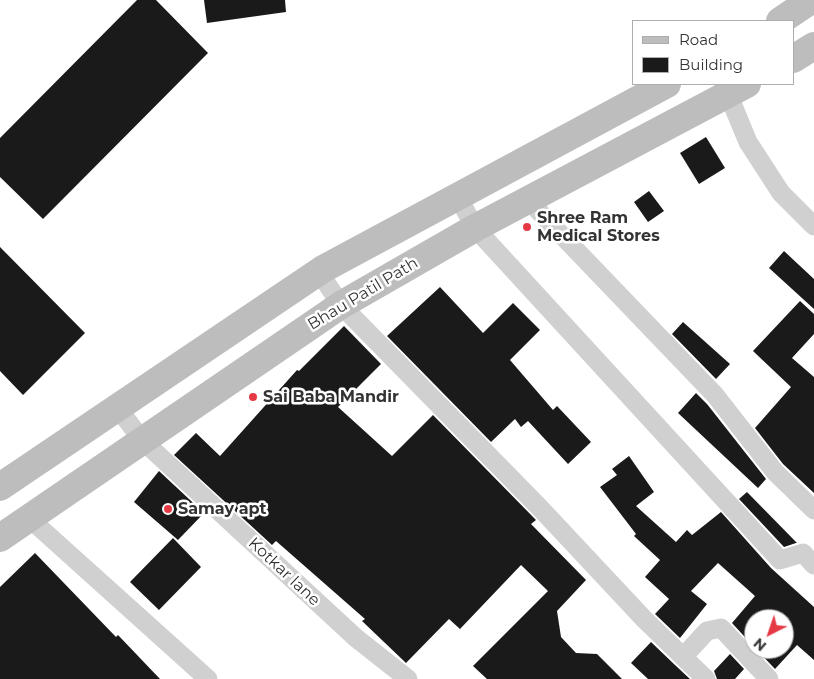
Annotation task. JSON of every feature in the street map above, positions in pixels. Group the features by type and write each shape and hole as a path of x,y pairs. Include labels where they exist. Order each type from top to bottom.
{"main road":[{"path":"781,20 811,0"},
{"path":"794,59 814,46"},
{"path":"0,488 320,272 665,85"},
{"name":"Bhau Patil Path","path":"0,538 341,305 475,228 733,87"},
{"path":"559,142 576,174"}],"street":[{"path":"733,87 753,150 781,193 814,226"},
{"path":"458,197 475,228 780,560 803,553 814,565"},
{"path":"528,200 715,395 775,472 814,510"},
{"path":"320,272 341,305 706,679"},
{"name":"Kotkar lane","path":"118,407 142,440 356,638 408,679"},
{"path":"29,518 208,679"},
{"path":"683,657 707,631 721,628 769,679"}],"building":[{"path":"137,0 156,0 208,53 43,219 0,177 0,138"},
{"path":"204,0 285,0 286,12 207,23"},
{"path":"706,137 725,168 699,184 680,153"},
{"path":"649,191 664,211 648,222 634,202"},
{"path":"0,247 85,333 23,395 0,371"},
{"path":"784,251 814,279 814,309 769,268"},
{"path":"440,287 483,333 513,303 540,330 510,360 553,410 557,406 591,442 568,464 528,421 521,427 515,419 491,442 387,336"},
{"path":"800,301 814,314 814,334 792,358 814,377 814,493 783,464 755,428 791,387 753,351"},
{"path":"683,322 730,364 716,379 672,334"},
{"path":"344,326 381,364 338,407 392,456 433,415 536,520 531,524 586,580 557,611 561,637 576,653 597,654 622,679 487,679 473,666 548,591 521,565 460,629 449,619 406,663 362,621 365,619 276,541 272,545 174,455 196,433 220,456 297,370 299,371"},
{"path":"696,393 707,404 766,479 758,488 678,413"},
{"path":"629,456 654,492 636,506 676,542 687,530 692,535 721,512 771,568 814,607 814,660 797,645 794,648 794,609 744,609 744,636 732,623 755,596 718,563 691,591 707,604 680,638 655,614 669,599 645,577 660,560 634,536 636,534 600,487 617,475 612,469"},
{"name":"Samay apt","path":"159,471 204,513 178,540 134,502"},
{"path":"747,492 797,543 784,547 739,499"},
{"path":"173,538 201,567 159,610 130,582"},
{"path":"35,553 116,637 118,635 160,679 0,679 0,587"},
{"path":"651,642 690,679 648,679 631,663"},
{"path":"730,654 744,669 735,679 717,679 714,671"},
{"path":"766,659 784,659 775,669"}],"place":[{"name":"Shree Ram Medical Stores","path":"527,227"},
{"name":"Sai Baba Mandir","path":"253,397"},
{"name":"Samay apt","path":"168,509"}]}
